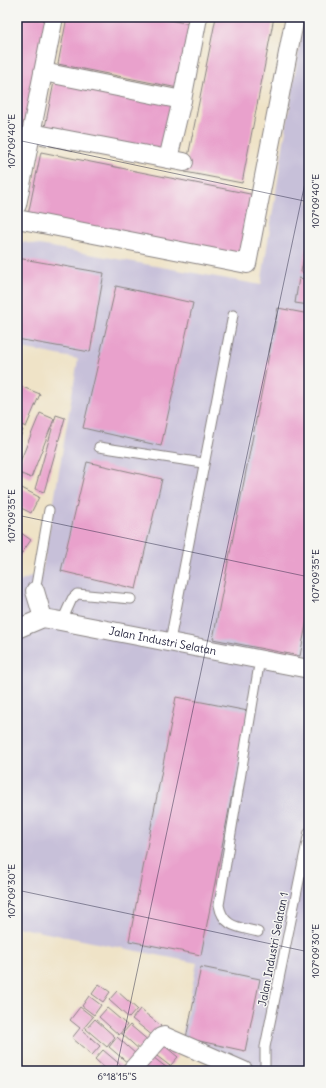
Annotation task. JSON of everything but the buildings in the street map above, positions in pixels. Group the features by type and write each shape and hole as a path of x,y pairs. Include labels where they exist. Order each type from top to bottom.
{"street":[{"path":"17,205 54,17"},
{"path":"32,133 176,161 182,100 198,17"},
{"path":"17,219 247,264 296,17"},
{"path":"44,72 182,100"},
{"path":"17,629 43,618 35,591"},
{"name":"Jalan Industri Selatan","path":"43,618 309,668"},
{"path":"131,1071 161,1037 164,1036 244,1071"}],"lane":[{"path":"170,641 203,463 233,315"},
{"path":"99,447 203,463"},
{"path":"35,591 49,510"},
{"path":"62,621 72,600 77,594 131,599"},
{"path":"258,932 228,924 220,914 219,905 260,659"},
{"name":"Jalan Industri Selatan 1","path":"265,1071 265,1047 309,832"}],"shaded area":[{"path":"304,17 309,17 309,1071 229,1071 181,1042 197,963 17,927 17,583 42,572 78,359 17,347 17,241 261,285"}]}
